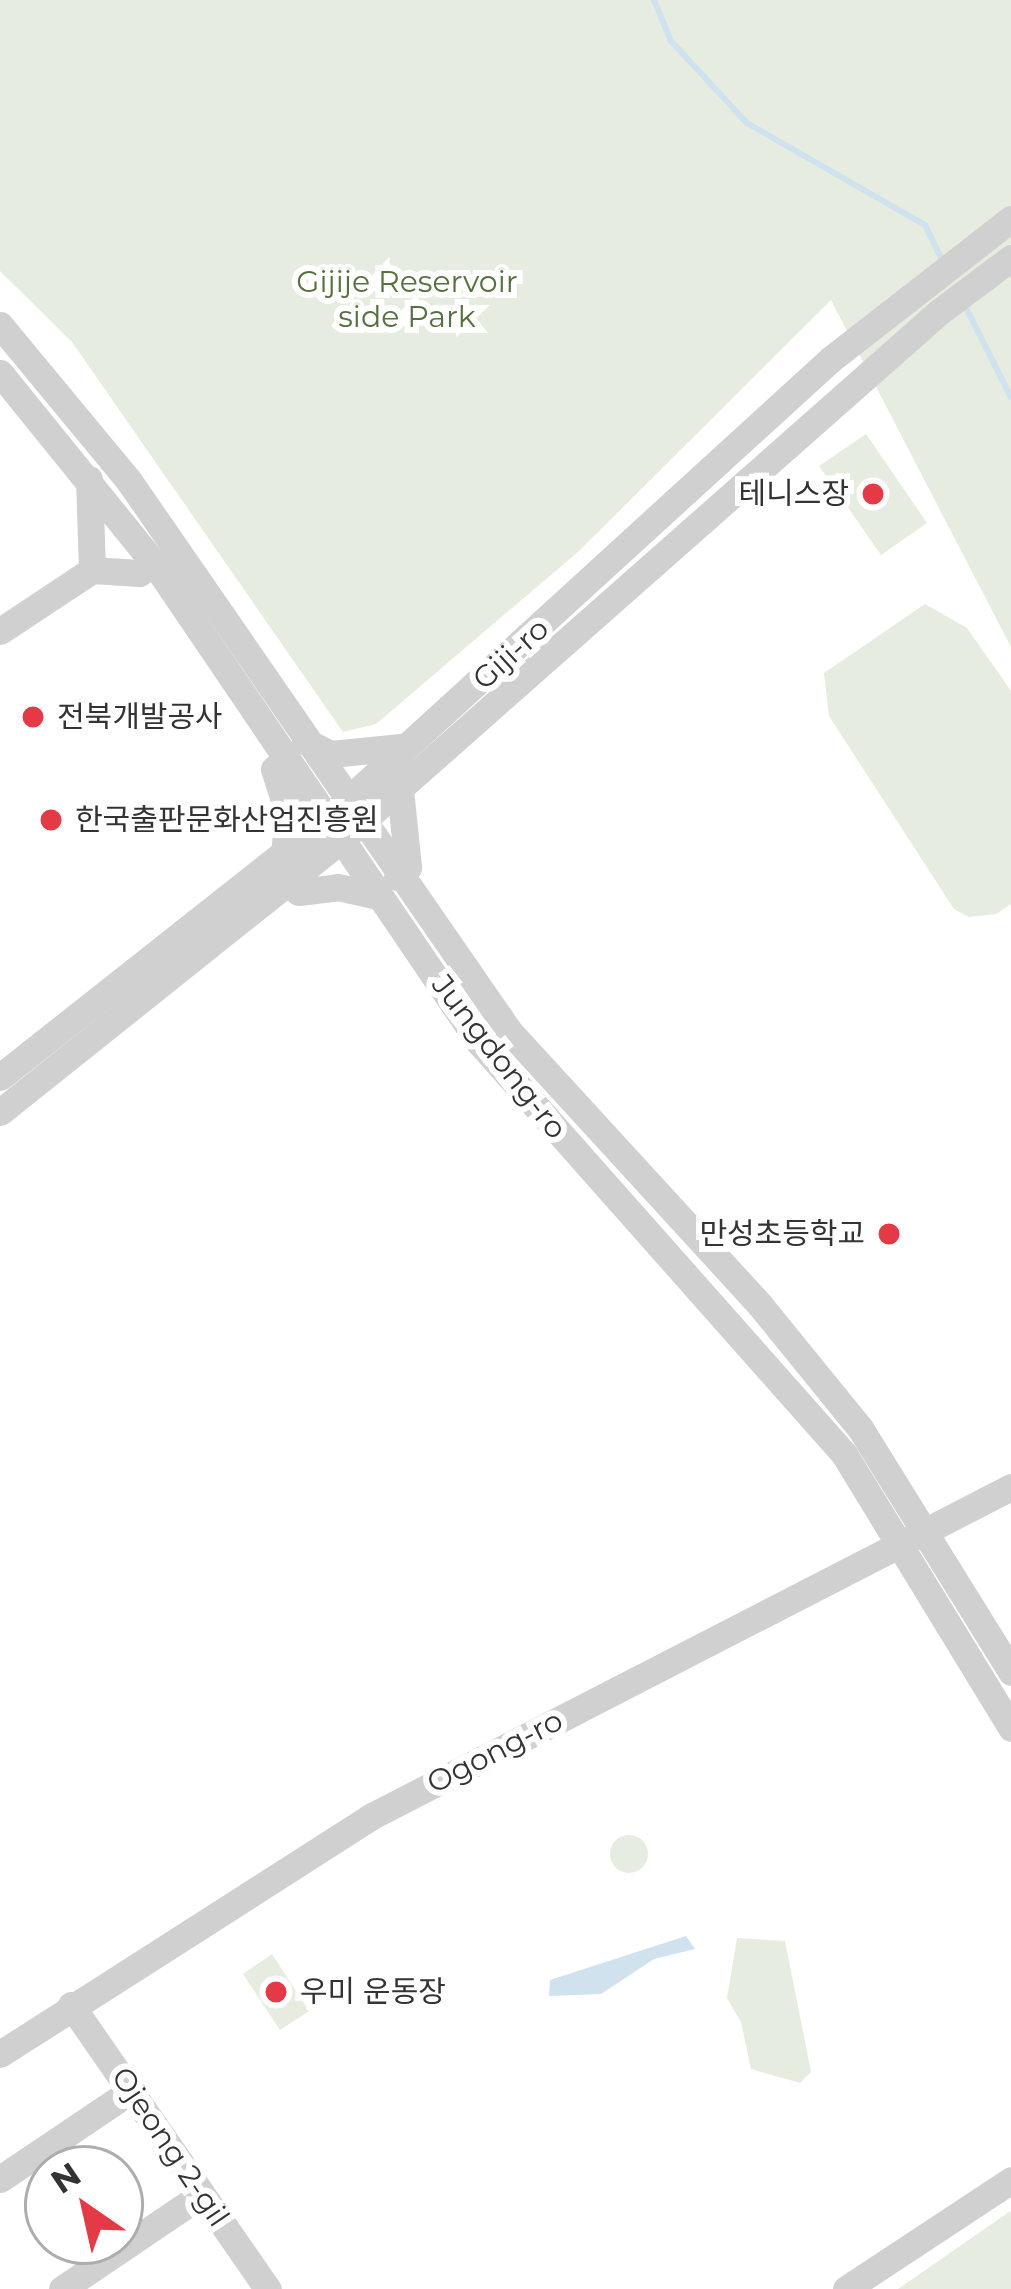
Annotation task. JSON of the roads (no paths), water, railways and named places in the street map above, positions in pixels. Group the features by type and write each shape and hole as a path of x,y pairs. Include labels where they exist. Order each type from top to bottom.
{"street":[{"name":"Giji-ro","path":"0,1112 287,884 404,750 831,359 1011,219"},
{"name":"Giji-ro","path":"0,1077 284,854 400,790 849,392 1011,258"},
{"name":"Jungdong-ro","path":"0,325 129,481 295,750 388,887 479,1042 794,1393 900,1544 1011,1728"},
{"name":"Jungdong-ro","path":"0,374 89,479 295,750"},
{"path":"89,479 92,570"},
{"path":"0,631 92,570 139,573 154,563"},
{"path":"284,854 288,813 274,769 295,750 379,752 397,742 404,750"},
{"path":"287,884 299,892 338,886 388,887 408,867 400,790"},
{"name":"Jungdong-ro","path":"388,887 509,1031 796,1349 928,1528 1011,1672"},
{"name":"Ogong-ro","path":"0,2054 370,1816 1011,1487"},
{"name":"Ojeong 2-gil","path":"71,2005 268,2289"},
{"path":"0,2179 132,2090"},
{"path":"846,2289 1011,2180"},
{"path":"62,2289 201,2195"}],"water":[{"path":"686,1936 695,1949 654,1959 601,1994 549,1996 550,1980"}],"waterway":[{"path":"654,0 671,41 747,123 925,225 942,260"},
{"path":"964,304 1011,397"}],"place":[{"name":"테니스장","path":"873,494"},
{"name":"전북개발공사","path":"33,717"},
{"name":"한국출판문화산업진흥원","path":"51,820"},
{"name":"만성초등학교","path":"889,1234"},
{"name":"우미 운동장","path":"276,1992"}],"park label":[{"name":"Gijije Reservoir side Park","path":"407,299"}]}
